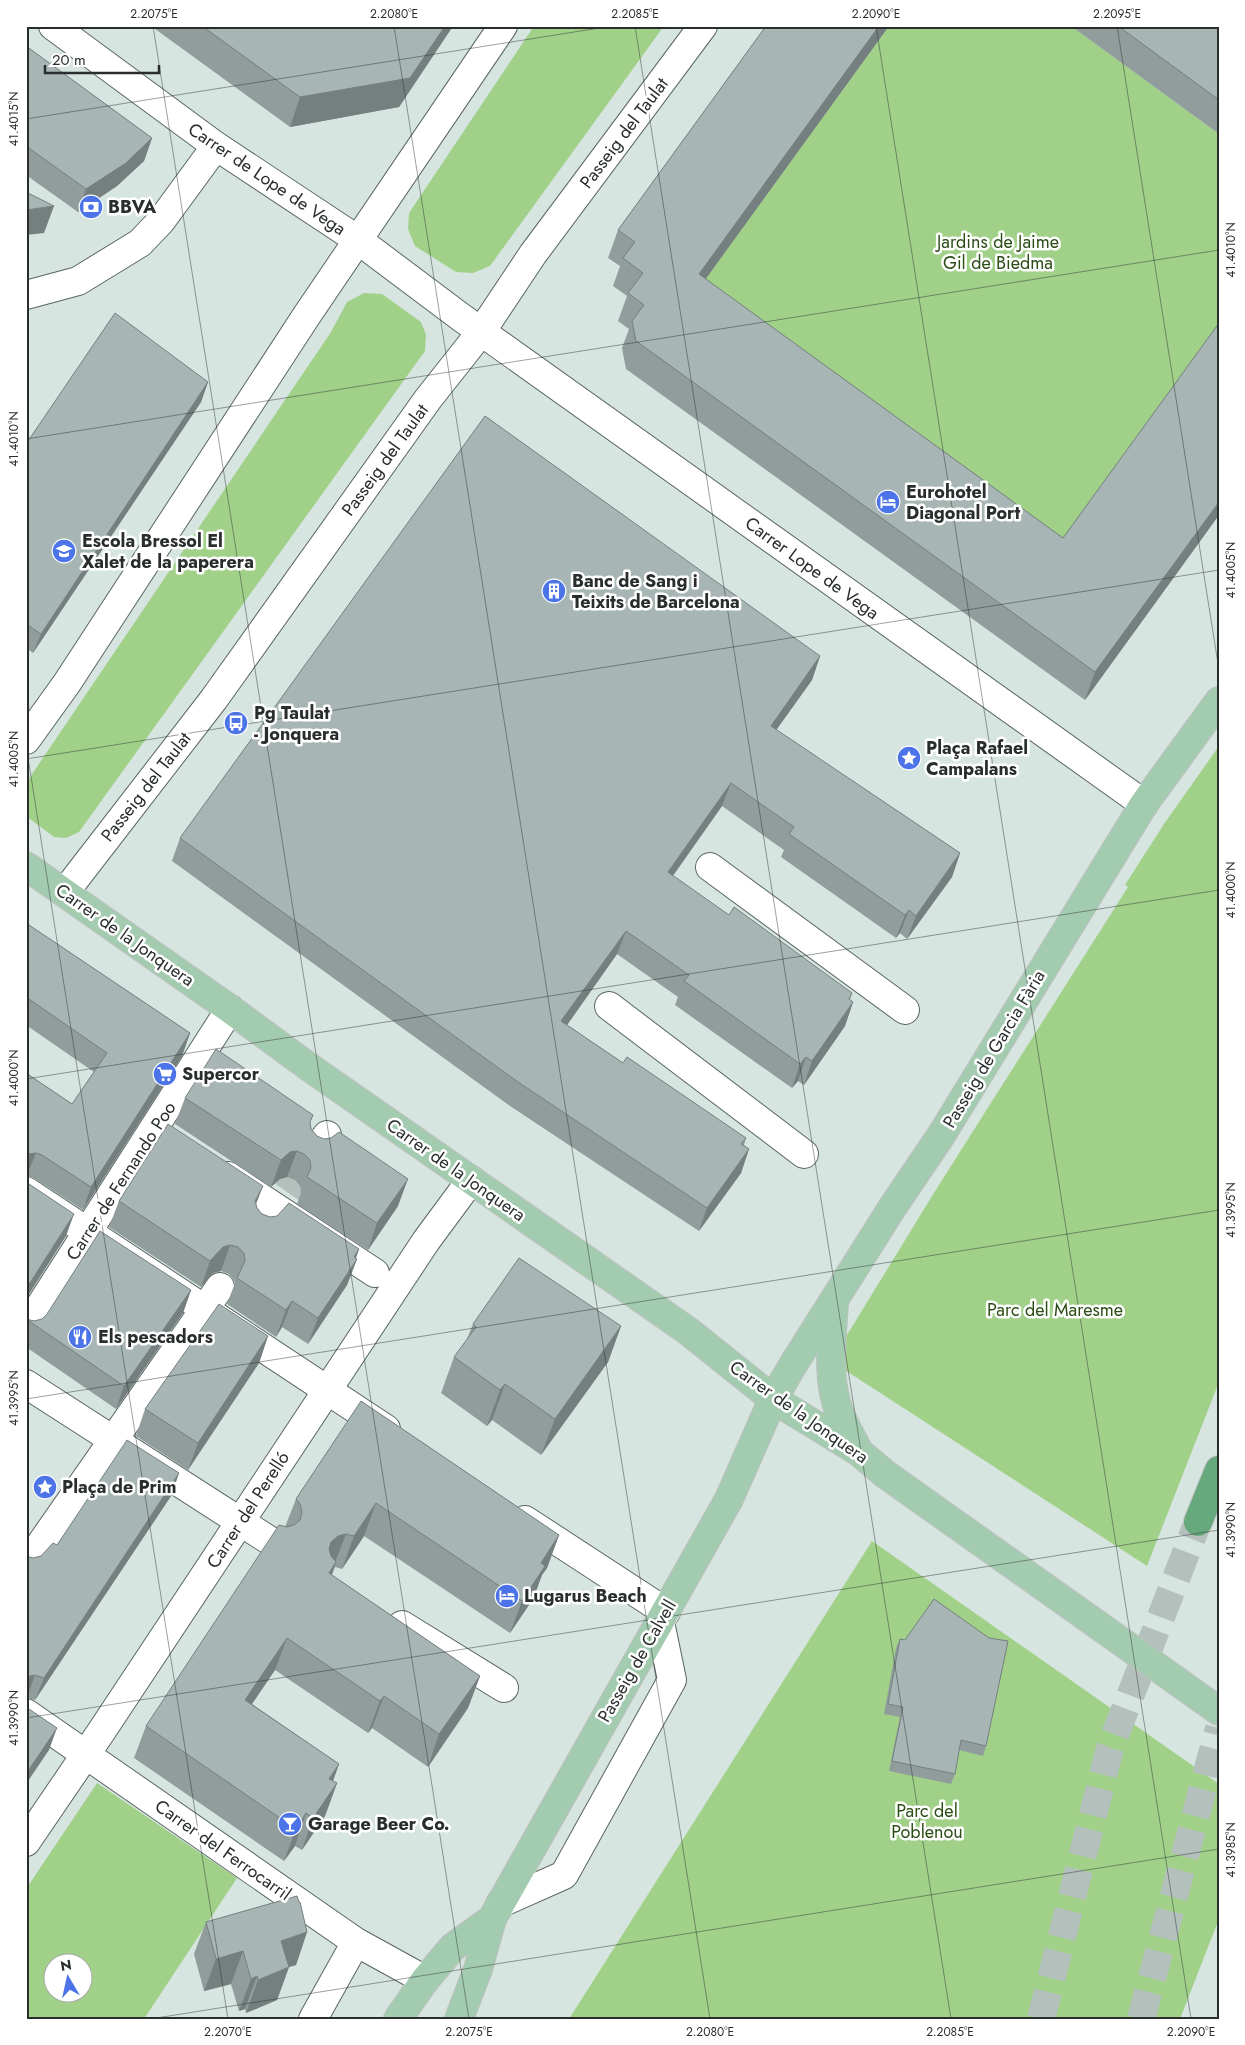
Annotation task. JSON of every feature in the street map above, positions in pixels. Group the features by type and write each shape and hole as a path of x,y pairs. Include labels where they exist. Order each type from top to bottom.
{"highway":[{"path":"1198,1522 1219,1470"}],"main road":[{"name":"Passeig de Garcia Fària","path":"773,1399 834,1299 942,1134 1144,804 1219,701"},
{"name":"Carrer de la Jonquera","path":"26,866 66,892 308,1067 688,1331 773,1399 859,1452 884,1474 1219,1711"},
{"path":"834,1299 831,1355 834,1388 840,1413 859,1452"},
{"name":"Passeig de Calvell","path":"459,2019 478,1969 496,1911 729,1499 773,1399"},
{"name":"Passeig de Calvell","path":"398,2019 425,1980 453,1946 496,1911"}],"street":[{"name":"Carrer de Lope de Vega","path":"53,26 216,146 358,240 481,332"},
{"path":"26,740 67,683 307,315 503,26"},
{"name":"Passeig del Taulat","path":"66,892 214,699 428,399 481,332 533,254 703,26"},
{"path":"26,294 78,281 140,243 161,221 216,146"},
{"name":"Carrer Lope de Vega","path":"481,332 1144,804"},
{"path":"710,867 904,1010"},
{"path":"608,1006 804,1154"},
{"name":"Carrer de Fernando Poo","path":"26,1328 89,1232 163,1134 230,1009"},
{"path":"211,1165 274,1209 375,1273"},
{"name":"Carrer del Perelló","path":"26,1842 426,1240 471,1180"},
{"path":"26,1191 410,1444"},
{"path":"26,1565 220,1287"},
{"path":"26,1384 275,1544"},
{"path":"496,1911 564,1875 672,1680 663,1617 501,1504"},
{"path":"382,1612 504,1688"},
{"name":"Carrer del Ferrocarril","path":"26,1713 356,1942 425,1980"},
{"path":"313,2019 356,1942"}],"green space":[{"path":"534,26 664,26 490,266 473,273 456,272 415,246 408,229 409,213"},
{"name":"Jardins de Jaime Gil de Biedma","path":"889,26 1071,26 1219,134 1219,337 1053,565 689,301"},
{"path":"364,293 382,294 421,322 426,335 425,351 79,832 66,838 54,837 26,816 26,783 331,332 347,302"},
{"name":"Parc del Maresme","path":"1219,746 1219,1382 1147,1566 831,1361 937,1188 1128,887 1125,885 1164,824"},
{"name":"Parc del Poblenou","path":"872,1541 1219,1784 1219,1919 1180,2019 569,2019"},
{"path":"97,1783 237,1878 144,2019 26,2019 26,1889"}],"building":[{"path":"202,26 445,26 410,78 300,97"},
{"path":"766,26 879,26 699,274 1063,538 1219,323 1219,502 1095,672 636,341 632,321 644,305 628,293 643,273 623,258 635,242 618,230"},
{"path":"1118,26 1219,26 1219,100"},
{"path":"26,46 152,138 126,163 86,189 26,146"},
{"path":"26,192 54,206 26,210"},
{"name":"Escola Bressol El Xalet de la paperera","path":"115,313 208,382 41,634 26,624 26,444"},
{"path":"485,416 820,656 771,726 960,853 916,916 909,910 905,915 789,834 794,827 731,783 668,872 729,915 734,907 852,993 849,999 853,1002 812,1061 806,1057 800,1064 684,981 689,975 626,931 561,1021 623,1063 627,1057 746,1138 741,1144 749,1149 707,1208 518,1082 180,838"},
{"path":"26,923 190,1033 91,1187 42,1155 36,1153 26,1156 26,1073 72,1104 107,1053 26,997"},
{"path":"216,1049 313,1115 310,1122 311,1129 317,1136 324,1139 331,1138 339,1132 408,1179 377,1223 307,1177 311,1168 310,1160 304,1154 297,1151 290,1152 281,1160 185,1098"},
{"path":"168,1124 263,1186 255,1201 257,1208 262,1214 270,1217 277,1216 289,1203 359,1249 354,1257 357,1259 318,1318 292,1301 286,1310 237,1278 245,1261 244,1253 238,1247 230,1245 223,1247 210,1261 119,1201"},
{"path":"26,1182 74,1214 26,1289"},
{"name":"Els pescadors","path":"100,1231 191,1290 124,1386 26,1319 34,1321 42,1319 47,1314"},
{"path":"519,1258 621,1326 555,1419 505,1384 500,1390 454,1357 476,1327 473,1324"},
{"path":"219,1304 268,1336 198,1443 145,1409"},
{"path":"361,1401 559,1535 541,1563 545,1566 522,1601 376,1503 354,1536 346,1534 338,1536 331,1542 329,1549 331,1556 336,1562 329,1573 480,1676 439,1734 384,1696 380,1701 287,1638 245,1700 339,1764 329,1779 337,1783 313,1818 306,1813 296,1829 146,1726 279,1525 287,1527 294,1525 300,1520 302,1512 300,1504 296,1499"},
{"path":"127,1440 179,1473 44,1678 35,1675 26,1677 26,1556 33,1558 41,1556 53,1543 57,1545"},
{"path":"934,1599 989,1638 1008,1641 986,1746 961,1740 955,1774 892,1761 903,1707 888,1704 900,1639 905,1640"},
{"path":"26,1707 57,1728 26,1774"},
{"path":"297,1896 307,1932 281,1941 289,1967 258,1980 257,1976 251,1979 243,1951 216,1959 206,1922"}],"tunnel":[{"path":"287,1192 316,1150"},
{"path":"1041,2019 1110,1748 1198,1522"},
{"path":"1141,2019 1219,1728"}],"place":[{"name":"BBVA","path":"91,207"},
{"name":"Eurohotel Diagonal Port","path":"888,502"},
{"name":"Escola Bressol El Xalet de la paperera","path":"64,551"},
{"name":"Banc de Sang i Teixits de Barcelona","path":"554,591"},
{"name":"Pg Taulat - Jonquera","path":"236,723"},
{"name":"Plaça Rafael Campalans","path":"909,758"},
{"name":"Supercor","path":"165,1074"},
{"name":"Els pescadors","path":"80,1337"},
{"name":"Plaça de Prim","path":"45,1487"},
{"name":"Lugarus Beach","path":"507,1596"},
{"name":"Garage Beer Co.","path":"290,1824"}]}
